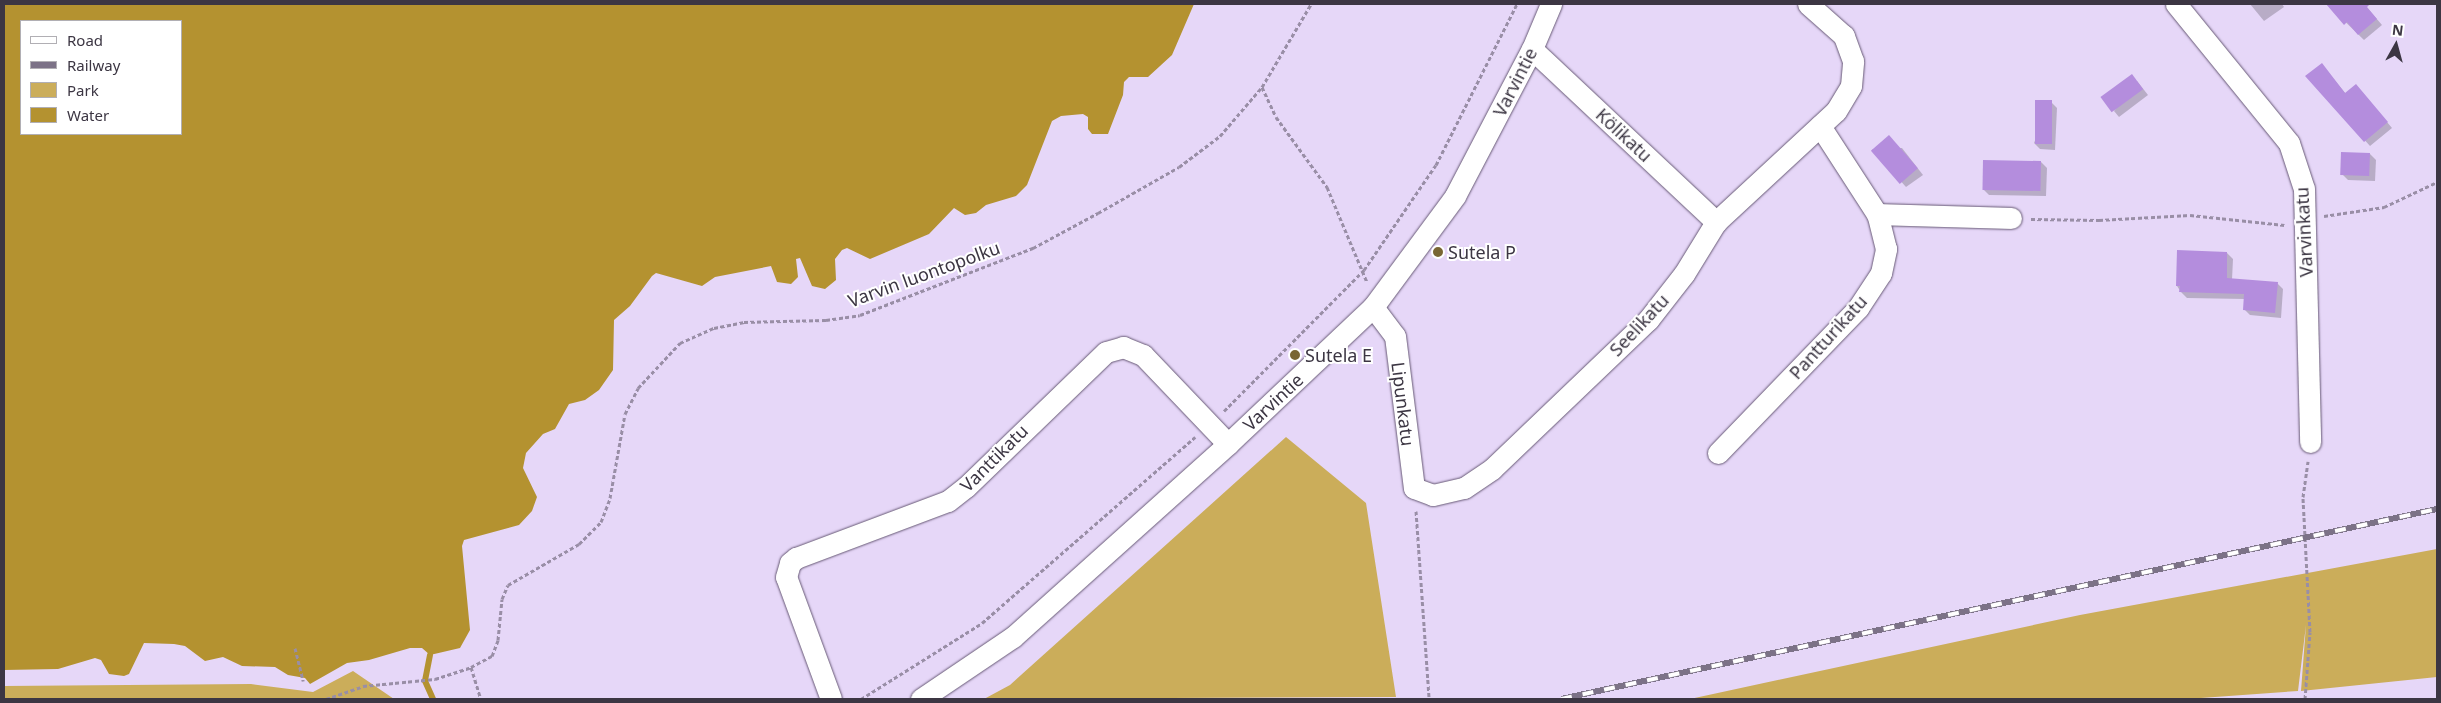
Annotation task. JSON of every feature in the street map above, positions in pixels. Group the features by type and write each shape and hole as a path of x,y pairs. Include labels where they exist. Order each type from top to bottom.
{"street":[{"name":"Varvintie","path":"921,699 1013,637 1228,444 1373,307 1455,196 1532,49 1551,4"},
{"name":"Seelikatu","path":"1424,492 1464,488 1492,469 1648,320 1684,274 1716,222 1836,111 1852,86 1853,61 1844,36 1808,4"},
{"name":"Varvinkatu","path":"2176,4 2289,143 2304,189 2310,442"},
{"name":"Kölikatu","path":"1532,49 1716,222"},
{"name":"Pantturikatu","path":"1718,453 1863,301 1882,273 1886,249 1878,214 1820,126"},
{"path":"1878,214 2011,218"},
{"name":"Lipunkatu","path":"1373,307 1395,336 1424,492"},
{"name":"Vanttikatu","path":"831,699 786,577 786,570 796,558 948,501 966,488 1016,436 1106,352 1114,348 1123,347 1143,355 1208,426 1228,444"}],"path":[{"name":"Varvin luontopolku","path":"326,699 363,686 434,679 486,661 496,649 502,599 508,585 579,544 601,522 610,498 625,414 638,388 680,343 714,328 744,322 826,320 860,315 1033,248 1187,162 1220,136 1262,87 1311,4"},
{"path":"861,699 982,624 1208,426 1364,270 1436,165 1517,4"},
{"path":"1262,87 1276,117 1327,187 1364,270 1373,307"},
{"path":"2011,218 2099,220 2190,215 2287,226 2305,219 2384,207 2437,182"},
{"path":"2305,699 2310,632 2303,497 2310,442"},
{"path":"1424,492 1424,585 1429,697"},
{"path":"295,648 302,681"},
{"path":"470,667 481,699"}],"green space":[{"path":"1286,437 1366,503 1396,697 984,699 1010,685"},
{"path":"2437,549 2437,677 2301,691 2306,625 2298,691 2187,699 1690,699 2080,615"},
{"path":"353,671 394,699 4,699 4,686 251,684 313,692"}],"water":[{"path":"4,4 1194,4 1172,55 1148,77 1129,77 1124,82 1123,95 1108,134 1092,134 1088,129 1088,117 1083,114 1061,116 1052,121 1027,185 1016,196 986,205 976,213 965,215 954,208 929,234 870,259 847,248 842,250 835,259 836,280 825,289 812,286 800,258 796,259 798,277 791,284 777,282 771,266 715,277 702,286 656,273 652,276 630,306 614,320 613,370 599,390 585,400 569,404 555,429 543,434 526,453 523,468 537,497 532,511 519,525 464,540 462,546 470,630 460,648 430,655 422,648 410,648 369,660 347,663 310,684 305,678 288,675 275,667 242,666 223,657 205,661 185,646 174,644 144,643 129,674 124,676 109,674 101,660 95,658 58,669 4,670"}],"building":[{"path":"2326,4 2370,4 2367,7 2377,19 2358,35 2347,22 2344,25"},
{"path":"2322,63 2345,93 2356,84 2388,122 2364,142 2305,76"},
{"path":"2132,74 2143,89 2112,112 2100,97"},
{"path":"2035,100 2052,100 2052,144 2035,144"},
{"path":"1889,135 1918,168 1900,184 1871,151"},
{"path":"2341,152 2370,153 2369,176 2340,175"},
{"path":"1983,160 2041,161 2040,191 1982,190"},
{"path":"2177,250 2227,252 2227,278 2278,282 2275,313 2243,310 2244,294 2179,292 2180,286 2176,286"}],"waterway":[{"path":"430,655 425,681 433,699"}],"railway":[{"path":"1561,699 2437,509"}],"place":[{"name":"Sutela P","path":"1438,252"},
{"name":"Sutela E","path":"1295,355"}]}
